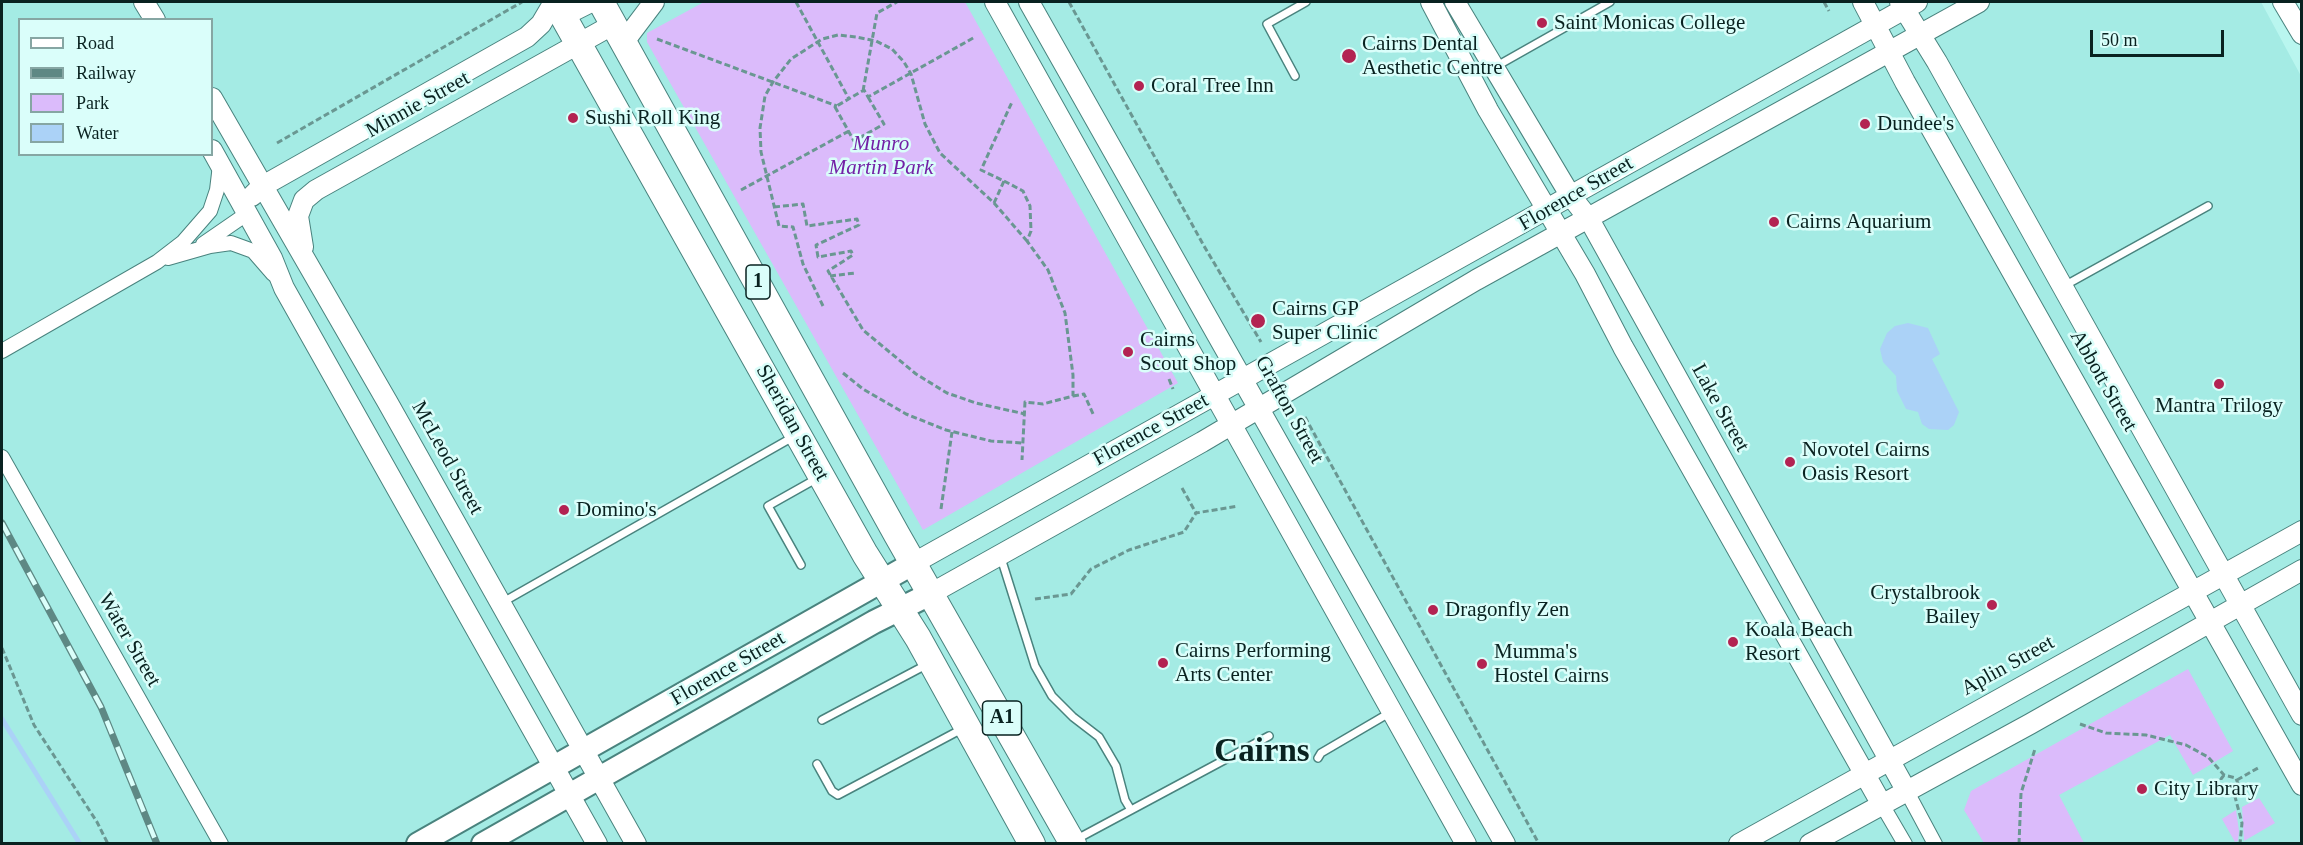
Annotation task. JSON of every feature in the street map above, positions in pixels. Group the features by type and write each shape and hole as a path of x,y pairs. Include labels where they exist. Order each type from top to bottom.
{"highway":[{"name":"Sheridan Street","path":"601,2 1072,843"},
{"name":"Sheridan Street","path":"557,6 821,476 901,609 1032,843"},
{"path":"999,786 1005,776 1011,772 1031,770"}],"main road":[{"name":"Florence Street","path":"418,843 914,563"},
{"name":"Florence Street","path":"483,843 932,593"}],"street":[{"path":"557,6 591,2"},
{"name":"Minnie Street","path":"308,262 298,229 299,211 305,199 335,179 578,45 619,34 654,2"},
{"path":"995,2 1180,329 1213,395 1466,843"},
{"name":"Grafton Street","path":"1029,2 1505,843"},
{"path":"1431,2 1821,699 1905,843"},
{"name":"Lake Street","path":"1455,2 1570,195 1589,219 1935,843"},
{"name":"Abbott Street","path":"1863,2 2301,785"},
{"name":"Florence Street","path":"932,593 1230,425 1466,286 1979,2"},
{"path":"2283,2 2301,34"},
{"name":"Florence Street","path":"914,563 1547,211 1570,195 1875,26 1907,4"},
{"name":"Abbott Street","path":"1907,4 1984,150 2301,715"},
{"name":"Minnie Street","path":"182,254 217,236 246,211 262,189 511,47 537,29 557,6"},
{"path":"511,47 519,50 524,62 525,73"},
{"name":"McLeod Street","path":"213,100 294,244 308,262 636,843"},
{"path":"1954,167 1965,151 1984,150"},
{"path":"321,154 322,171 335,179"},
{"path":"216,158 272,258 284,288 597,843"},
{"name":"Minnie Street","path":"2,351 157,262 189,237 207,217 217,190 216,158"},
{"name":"Minnie Street","path":"157,262 225,243 237,244 258,256 284,288"},
{"path":"1180,329 1192,330 1198,327 1206,313"},
{"path":"1623,347 1625,339 1636,333 1652,335"},
{"name":"Water Street","path":"2,457 220,843"},
{"path":"2153,517 2182,503"},
{"path":"1294,537 1300,524 1312,516 1326,525"},
{"name":"Aplin Street","path":"1739,843 2301,531"},
{"path":"1810,843 2030,724 2301,570"},
{"path":"1821,699 1834,699 1843,694 1848,685"}],"lane":[{"path":"1296,76 1267,24 1306,2"},
{"path":"1495,67 1610,2"},
{"path":"2061,287 2208,206"},
{"path":"501,604 798,434"},
{"path":"801,565 768,506 821,476"},
{"path":"1000,556 1035,666 1052,696 1099,737 1116,766 1125,800 1131,810"},
{"path":"822,720 931,662"},
{"path":"1318,758 1321,753 1391,712"},
{"path":"817,764 832,791 838,795 967,726"},
{"path":"1072,843 1269,736"}],"path":[{"path":"277,143 522,2"},
{"path":"796,2 849,99"},
{"path":"657,39 837,106 854,141 884,124 863,91 877,13 897,2"},
{"path":"1069,2 1204,246 1262,342"},
{"path":"1824,2 1828,11"},
{"path":"823,306 803,264 793,227 779,226 761,152 760,128 765,96 791,59 818,41 838,35 872,40 892,49 904,62 910,74 925,124 940,153 994,203 1027,241 1048,270 1065,313 1070,333 1072,396"},
{"path":"868,97 975,37"},
{"path":"837,106 863,91"},
{"path":"1012,102 981,170 1023,191 1030,206 1031,231 1027,241"},
{"path":"741,190 849,131"},
{"path":"994,203 1004,181"},
{"path":"774,207 803,204 807,226 857,219 859,225 816,245 819,256 851,251 854,255 828,271 863,330 916,374 947,393 976,403 1025,414"},
{"path":"830,276 855,273"},
{"path":"843,373 863,389 906,414 952,432 991,441 1023,443"},
{"path":"1169,379 1173,389"},
{"path":"1022,460 1025,402 1043,404 1084,394 1094,416"},
{"path":"1305,417 1539,843"},
{"path":"941,509 952,432"},
{"path":"1182,488 1196,513"},
{"path":"1035,599 1071,594 1091,569 1130,550 1184,532 1196,513 1238,506"},
{"path":"2,648 34,725 108,843"},
{"path":"2080,724 2106,733 2146,735 2186,745 2208,757 2224,775 2237,780"},
{"path":"2019,843 2021,793 2035,749"},
{"path":"2237,780 2258,768"},
{"path":"2224,775 2221,778 2222,788 2229,794 2234,793"},
{"path":"2237,780 2237,789 2234,793 2242,824 2240,843"},
{"path":"2209,795 2222,788"}],"shaded area":[{"path":"2,2 2261,2 2301,76 2301,843 2,844"}],"green space":[{"name":"Munro Martin Park","path":"704,2 965,2 1178,383 923,530 647,42 647,33"},
{"path":"2188,669 2233,751 2193,775 2170,735 2059,795 2084,843 1984,843 1964,810 1971,791"},
{"path":"2259,798 2275,823 2244,841 2242,807"},
{"path":"2236,810 2239,831 2238,841 2235,842 2222,819"}],"water":[{"path":"1908,323 1928,328 1940,354 1932,359 1959,412 1954,425 1948,430 1929,429 1922,424 1918,412 1906,409 1897,391 1896,376 1883,362 1880,349 1887,333 1895,326"}],"waterway":[{"path":"2,719 80,844"}],"railway":[{"path":"2,523 101,707 157,844"}],"place":[{"name":"Saint Monicas College","path":"1542,23"},
{"name":"Cairns Dental Aesthetic Centre","path":"1349,56"},
{"name":"Coral Tree Inn","path":"1139,86"},
{"name":"Sushi Roll King","path":"573,118"},
{"name":"Dundee's","path":"1865,124"},
{"name":"Cairns Aquarium","path":"1774,222"},
{"name":"Cairns GP Super Clinic","path":"1258,321"},
{"name":"Cairns Scout Shop","path":"1128,352"},
{"name":"Mantra Trilogy","path":"2219,384"},
{"name":"Novotel Cairns Oasis Resort","path":"1790,462"},
{"name":"Domino's","path":"564,510"},
{"name":"Crystalbrook Bailey","path":"1992,605"},
{"name":"Dragonfly Zen","path":"1433,610"},
{"name":"Koala Beach Resort","path":"1733,642"},
{"name":"Cairns Performing Arts Center","path":"1163,663"},
{"name":"Mumma's Hostel Cairns","path":"1482,664"},
{"name":"City Library","path":"2142,789"}],"district":[{"name":"Cairns","path":"1262,752"}]}
